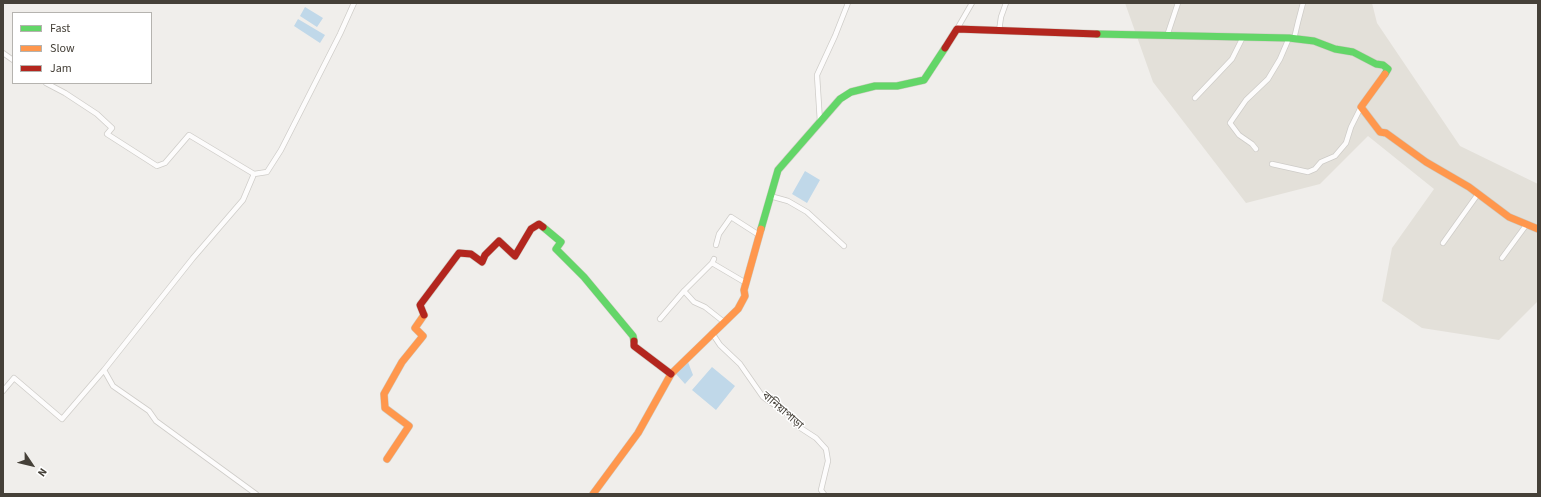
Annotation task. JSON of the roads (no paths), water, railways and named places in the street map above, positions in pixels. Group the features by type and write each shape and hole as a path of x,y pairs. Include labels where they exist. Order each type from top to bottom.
{"street":[{"path":"48,84 97,114 112,128 108,134 157,166 165,163 189,135 254,174 267,172 281,150 340,34 354,3"},
{"path":"820,122 817,75 848,3"},
{"path":"593,494 638,433 671,374 738,309 744,296 746,282 778,170 840,100 851,92 875,86 910,84 924,80 972,3"},
{"path":"999,31 1001,17 1006,3"},
{"path":"1166,36 1178,3"},
{"path":"1256,149 1252,144 1239,135 1230,123 1246,100 1268,79 1280,60 1292,39 1303,3"},
{"path":"957,29 1243,37 1314,41 1335,49 1353,52 1376,64 1383,65 1388,69 1361,107 1346,143 1335,156 1321,162 1315,169 1308,172 1272,164"},
{"path":"1195,98 1232,59 1243,37"},
{"path":"3,54 12,59"},
{"path":"1361,107 1380,132 1386,133 1426,162 1478,194 1509,216 1538,229"},
{"path":"3,391 14,378 62,419 104,370 193,258 243,200 254,174"},
{"path":"1443,243 1478,194"},
{"path":"770,196 788,201 807,212 844,246"},
{"path":"716,245 719,234 731,217 759,235"},
{"path":"387,459 409,426 385,408 384,394 402,362 423,336 415,328 424,315 420,305 460,253 471,254 482,262 485,256 499,241 515,256 531,229 538,224 561,242 556,249 584,277 633,336 634,346 671,374"},
{"path":"1502,258 1527,224"},
{"path":"660,319 713,261 746,282"},
{"path":"684,291 694,302 705,307 724,322"},
{"name":"বানিয়াপাড়া","path":"712,333 720,345 740,364 763,397 789,415 799,427 816,438 826,449 828,461 821,490 824,494"},
{"path":"104,370 113,386 150,410 156,421 256,494"}],"water":[{"path":"305,7 323,18 317,27 300,16"},
{"path":"298,19 325,35 320,43 294,26"},
{"path":"805,171 820,180 807,203 792,194"},
{"path":"688,362 693,375 685,384 676,374"},
{"path":"712,367 735,386 716,410 692,390"}]}
